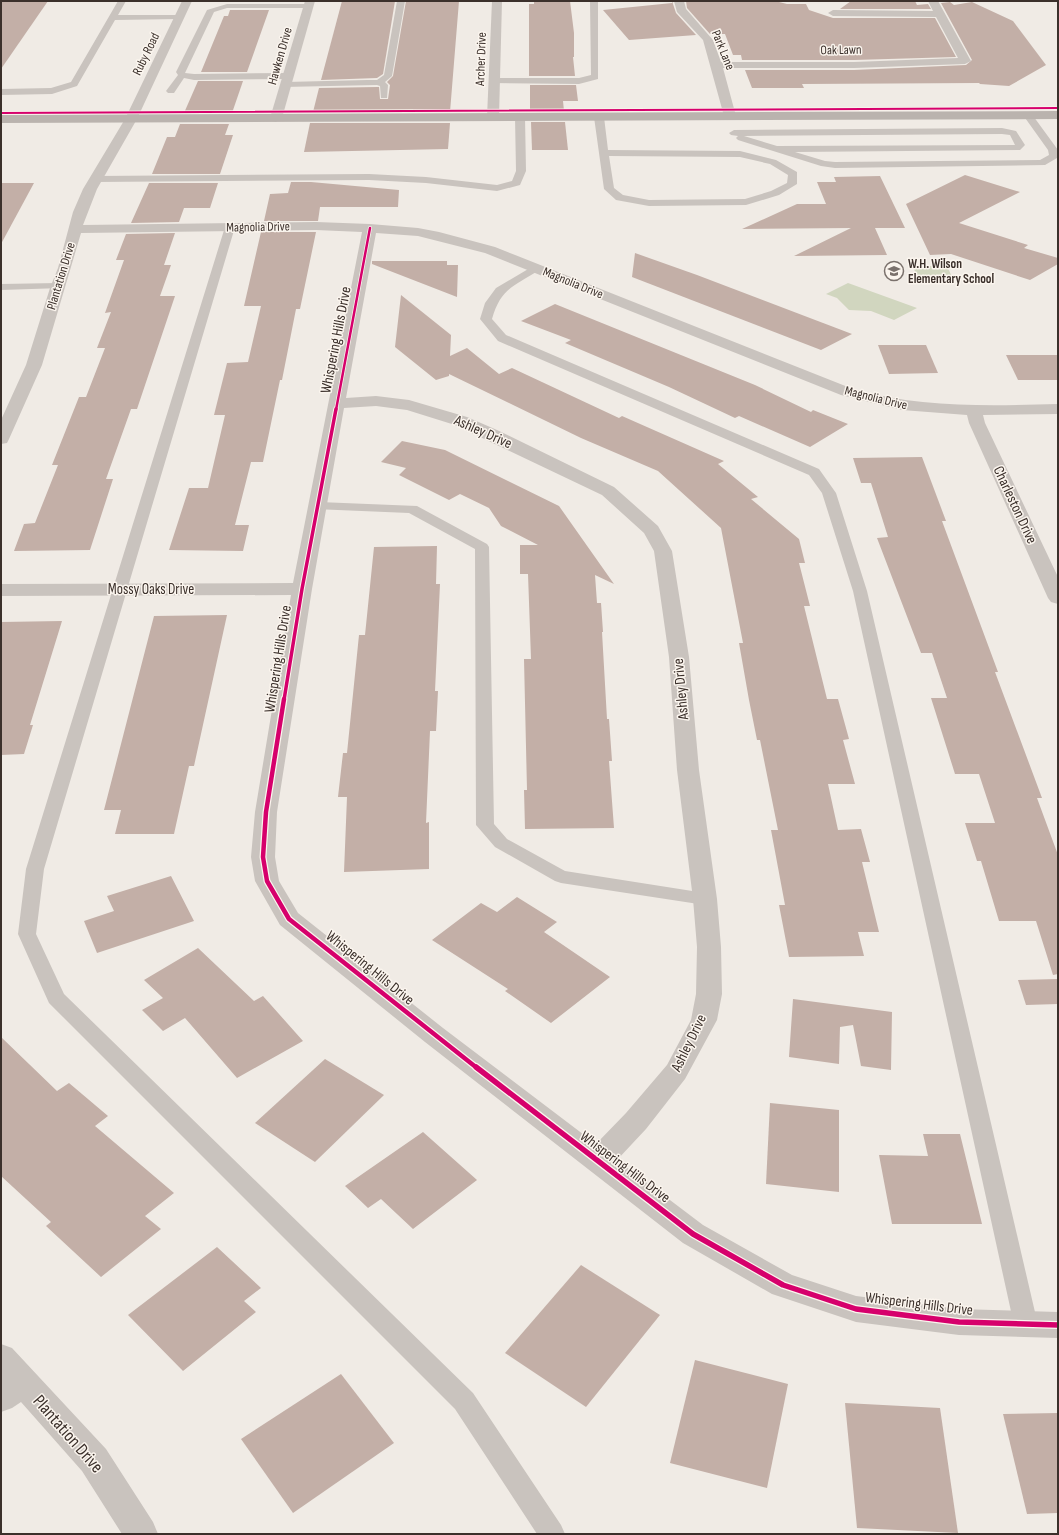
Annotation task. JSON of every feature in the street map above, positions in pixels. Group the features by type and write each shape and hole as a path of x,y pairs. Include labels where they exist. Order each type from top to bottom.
{"street":[{"name":"Ruby Road","path":"130,119 187,1"},
{"name":"Archer Drive","path":"493,117 497,1"},
{"name":"Park Lane","path":"679,1 681,10 708,40 730,116"},
{"path":"833,14 940,14 933,1"},
{"name":"Hawken Drive","path":"276,118 309,4"},
{"name":"Oak Lawn","path":"716,65 854,65 965,61 940,14"},
{"path":"1,119 1058,115"},
{"name":"Plantation Drive","path":"1,438 34,365 65,268 80,212 96,179 130,119"},
{"name":"Magnolia Drive","path":"75,229 316,226 418,232 439,236 490,250 847,392 880,401 915,407 974,411 1058,410"},
{"name":"Whispering Hills Drive","path":"370,228 319,506 302,589 266,812 263,857 267,881 289,919 434,1035 597,1162 693,1234 783,1285 856,1309 959,1322 1058,1325"},
{"name":"Ashley Drive","path":"337,403 376,401 409,404 462,421 608,491 652,530 663,550 679,657 688,770 705,899 709,947 709,994 704,1020 676,1072 636,1121 597,1162"},
{"name":"Charleston Drive","path":"974,411 977,423 1058,598"},
{"name":"Mossy Oaks Drive","path":"1,590 302,589"},
{"name":"Plantation Drive","path":"1,1358 12,1390 94,1460 142,1534"}],"lane":[{"path":"1,92 52,91 74,84 122,1"},
{"path":"182,75 194,77 355,84 378,82 390,73 401,1"},
{"path":"494,81 592,82 596,74 594,1"},
{"path":"171,91 182,75 180,72 208,12 216,4 309,4"},
{"path":"112,18 180,17"},
{"path":"378,82 384,86 384,96"},
{"path":"730,116 734,133 739,137 835,165 1006,164 1042,163 1050,160 1054,156 1052,150 1028,115"},
{"path":"96,179 369,177 426,180 482,187 507,186 516,183 521,171 520,117"},
{"path":"599,117 604,153 609,189 620,198 649,203 746,202 775,193 792,184 793,174 773,162 740,154 604,153"},
{"path":"734,133 1002,131 1013,133 1020,145 1018,148 776,149"},
{"path":"230,227 35,869 27,934 56,998 464,1401 552,1534"},
{"path":"535,268 500,290 492,304 486,320 502,338 814,472 829,493 860,591 1026,1325"},
{"path":"1,287 58,286"},
{"path":"319,506 412,509 482,547 485,825 501,843 561,877 705,899"}],"green space":[{"path":"913,266 947,266 952,277 917,277"},
{"path":"848,283 917,308 894,320 871,311 849,310 837,298 826,294"}],"building":[{"path":"1,1 48,1 1,69"},
{"path":"342,1 395,1 383,74 377,78 321,80"},
{"path":"406,1 459,1 450,112 313,112 319,88 379,87 380,99 388,99 390,85 387,82 393,76"},
{"path":"534,1 570,1 574,33 573,57 575,76 529,76 529,4 534,4"},
{"path":"672,1 676,13 696,35 629,40 603,10 672,3"},
{"path":"686,1 775,1 787,4 806,4 809,10 833,18 935,18 956,57 854,60 742,60 741,55 733,55 725,34 710,34 687,8"},
{"path":"851,1 915,1 917,5 928,4 931,9 840,9"},
{"path":"950,2 954,5 972,2 1013,21 1046,65 1009,86 979,83 802,84 804,88 752,88 745,70 854,70 966,65 972,60 941,3"},
{"path":"230,10 269,10 247,72 201,72 224,16 228,16"},
{"path":"198,81 243,81 232,113 184,113"},
{"path":"530,85 576,85 578,101 563,101 564,111 530,112"},
{"path":"531,122 565,122 568,150 532,150"},
{"path":"310,123 450,123 448,149 304,152"},
{"path":"180,124 229,124 225,135 233,135 220,174 152,174 167,137 175,137"},
{"path":"965,175 1020,192 959,223 1028,245 1024,248 1058,258 1058,264 1030,280 951,254 930,255 906,204"},
{"path":"880,176 905,228 875,228 887,255 794,256 851,228 742,229 797,204 826,204 817,182 836,182 834,177"},
{"path":"291,182 311,182 399,190 398,207 320,207 318,221 264,221 270,194 288,193"},
{"path":"1,183 34,183 1,244"},
{"path":"149,183 218,183 210,208 184,208 179,222 131,223"},
{"path":"261,232 316,232 300,309 296,309 282,380 280,380 263,462 251,462 235,525 249,525 243,551 169,550 189,488 208,488 225,415 214,415 227,363 248,362 261,306 244,306"},
{"path":"175,233 164,265 171,265 160,296 175,296 137,409 131,409 106,479 113,479 90,550 14,551 24,524 35,523 58,465 52,465 79,397 86,397 105,348 97,348 111,312 105,313 124,260 116,260 126,234"},
{"path":"635,253 852,334 821,350 632,277"},
{"path":"372,261 447,261 447,265 458,265 457,297 372,264"},
{"path":"401,295 451,335 450,356 467,348 499,374 512,368 619,418 622,416 724,461 718,464 758,497 751,499 799,539 805,563 799,563 810,606 804,606 827,699 838,699 849,739 843,740 855,784 828,784 838,830 861,829 870,862 862,862 879,932 858,932 864,956 789,957 779,905 785,905 771,830 778,830 760,740 757,740 749,700 739,643 743,643 721,528 658,471 581,438 449,374 449,376 436,380 395,347"},
{"path":"555,304 755,385 811,412 813,410 848,424 810,447 739,416 735,418 669,387 565,343 571,340 521,321"},
{"path":"878,345 926,345 938,373 889,374"},
{"path":"1006,355 1058,355 1058,380 1018,380"},
{"path":"402,441 445,450 559,506 614,584 595,575 597,603 601,603 607,719 609,719 612,761 609,761 614,828 525,829 524,790 527,790 524,659 531,659 528,574 520,574 520,545 538,545 501,526 489,508 460,494 449,500 399,475 406,468 381,462"},
{"path":"922,457 946,521 942,521 998,672 995,672 1042,798 1037,798 1058,855 1058,974 1053,975 1036,921 999,921 981,861 977,861 965,823 995,823 979,774 955,774 931,698 947,698 932,653 921,653 877,538 888,537 871,483 861,483 853,458"},
{"path":"437,546 436,584 440,584 435,691 438,691 436,731 430,731 426,823 429,822 429,869 344,872 347,797 338,797 343,753 347,753 359,635 365,635 374,547"},
{"path":"227,615 194,766 189,766 174,834 115,834 121,810 104,810 154,616"},
{"path":"62,621 30,725 33,725 24,754 1,755 1,622"},
{"path":"171,876 194,921 97,953 84,921 114,911 107,896"},
{"path":"517,897 557,922 544,932 610,977 551,1023 505,991 508,989 432,940 481,903 497,912"},
{"path":"198,948 254,1001 263,996 303,1041 237,1078 185,1018 163,1031 142,1010 163,998 144,980"},
{"path":"1058,979 1058,1004 1026,1005 1018,980"},
{"path":"793,999 892,1012 891,1070 861,1066 853,1025 840,1027 839,1064 789,1057"},
{"path":"1,1037 57,1091 69,1083 108,1116 95,1126 174,1193 145,1216 161,1229 101,1277 46,1226 51,1222 1,1176"},
{"path":"325,1059 384,1095 315,1162 255,1123"},
{"path":"770,1103 839,1110 839,1192 766,1184"},
{"path":"423,1132 477,1180 413,1229 381,1199 368,1208 345,1186"},
{"path":"923,1134 960,1134 982,1224 892,1224 879,1155 928,1156"},
{"path":"217,1247 261,1288 244,1301 256,1312 183,1371 128,1315"},
{"path":"581,1265 660,1315 586,1407 505,1353"},
{"path":"695,1360 788,1384 767,1488 670,1463"},
{"path":"341,1374 394,1443 293,1513 241,1439"},
{"path":"845,1403 940,1408 958,1533 857,1528"},
{"path":"1058,1413 1058,1513 1027,1514 1003,1414"}],"cycle path":[{"path":"1,113 1058,108"},
{"path":"370,228 302,589 266,812 263,857 267,881 289,919 434,1035 693,1234 783,1285 856,1309 959,1322 1058,1325"}],"place":[{"name":"W.H. Wilson Elementary School","path":"894,271"}]}
